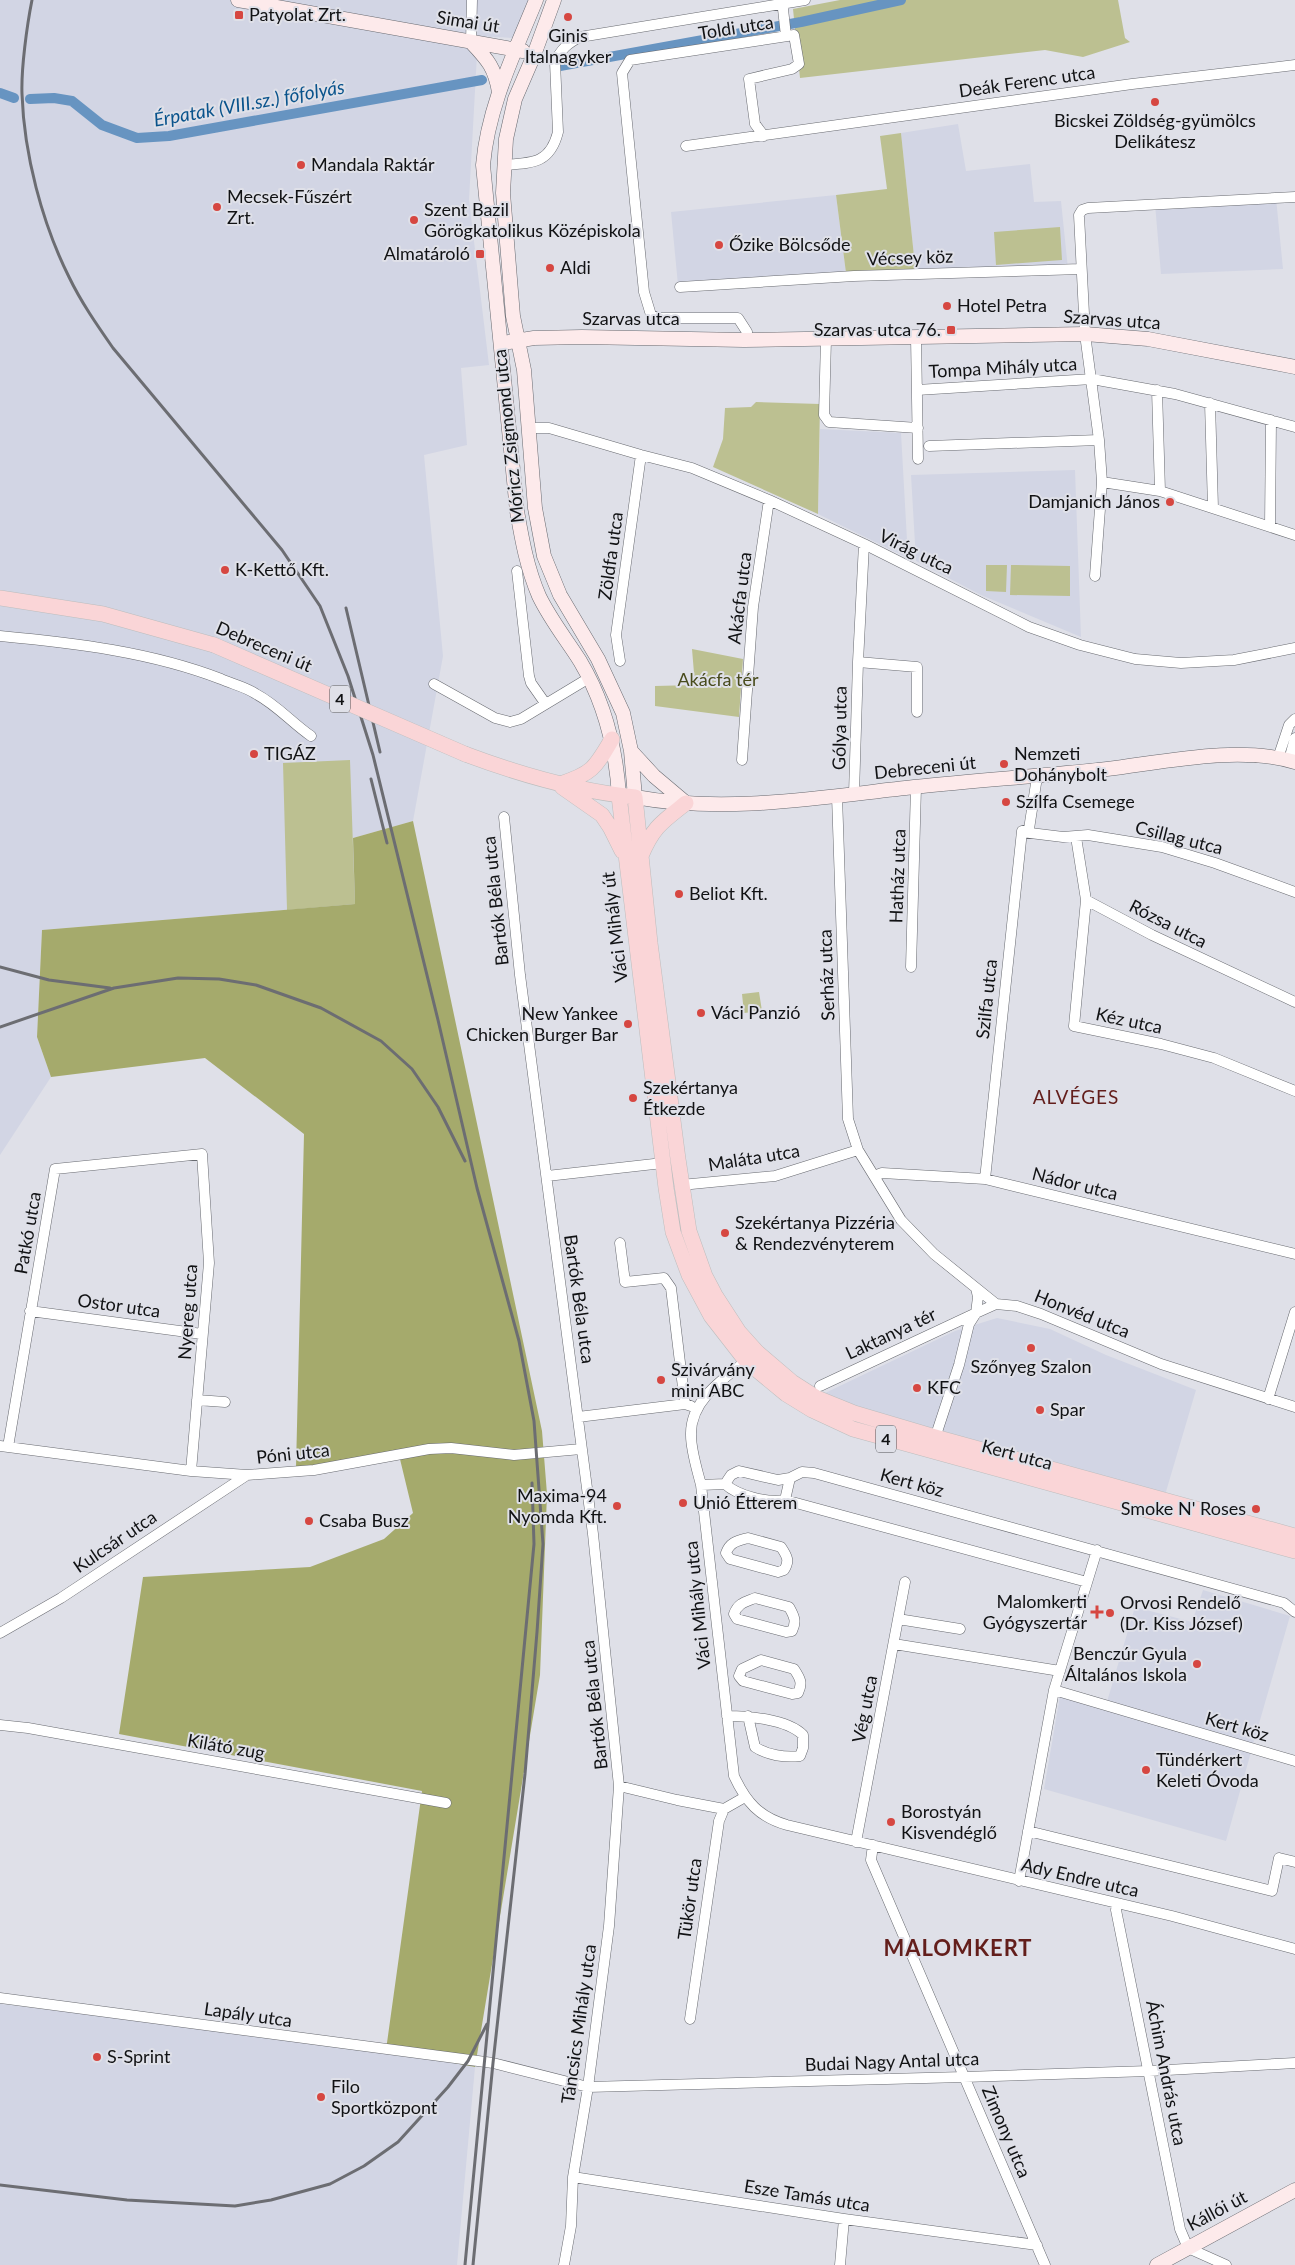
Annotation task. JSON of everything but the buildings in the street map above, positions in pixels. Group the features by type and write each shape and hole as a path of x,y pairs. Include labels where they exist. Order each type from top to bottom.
{"main road":[{"name":"Simai út","path":"238,0 471,42 516,48 534,55"},
{"name":"Móricz Zsigmond utca","path":"536,0 499,92 485,140 483,165 517,511 525,558 549,614 589,678 602,709 612,738 617,764 619,796"},
{"name":"Móricz Zsigmond utca","path":"554,0 508,123 503,165 505,221 514,316 524,370 535,508 544,556 560,595 611,686 626,725 631,751 635,797"},
{"path":"471,42 493,69 499,92"},
{"name":"Szarvas utca","path":"500,343 518,340 582,337 744,340 1085,334 1148,339 1295,367"},
{"name":"Debreceni út","path":"0,598 103,614 171,631 214,645 465,754 520,775 559,785 619,796 686,803 751,803 1034,777 1232,754 1288,760"},
{"path":"559,785 586,776 599,763 612,738"},
{"path":"631,751 654,776 686,803 657,826 633,859"},
{"name":"Debreceni út","path":"559,785 602,815 633,859"},
{"name":"Váci Mihály út","path":"619,796 633,859 689,1231 705,1276 752,1357"},
{"name":"Váci Mihály út","path":"635,797 633,859 663,1163 673,1232 688,1275 711,1316 752,1357"},
{"name":"Kert utca","path":"752,1357 816,1398 933,1444 1295,1551"},
{"name":"Kert utca","path":"933,1444 1295,1536"},
{"name":"Kállói út","path":"1157,2265 1295,2190"}],"street":[{"path":"471,42 472,0"},
{"name":"Toldi utca","path":"503,165 537,161 545,157 556,143 558,132 555,62 560,52 569,43 580,37 805,0"},
{"path":"782,5 785,34"},
{"name":"Toldi utca","path":"651,315 644,292 622,73 630,60 785,34 794,35 799,64 792,69 748,79 755,124 764,136"},
{"name":"Deák Ferenc utca","path":"686,146 1114,86 1295,65"},
{"path":"1085,334 1079,215 1082,210 1088,208 1295,197"},
{"name":"Vécsey köz","path":"680,287 854,276 1081,269"},
{"name":"Szarvas utca","path":"651,315 660,318 738,318 747,332 744,340"},
{"name":"Tompa Mihály utca","path":"1085,334 1092,379 1102,482 1095,576"},
{"path":"916,337 918,459"},
{"path":"826,339 824,414 826,420 829,422 918,428"},
{"name":"Tompa Mihály utca","path":"917,390 1092,379 1157,390 1210,402 1295,427"},
{"path":"1157,390 1160,491"},
{"path":"1210,402 1213,508"},
{"path":"1270,527 1271,420"},
{"name":"Virág utca","path":"529,428 549,428 692,468 769,500 864,544 1029,627 1080,646 1135,659 1181,663 1234,660 1295,648"},
{"path":"929,446 1099,440"},
{"name":"Zöldfa utca","path":"620,661 616,635 641,455"},
{"path":"1102,482 1160,491 1295,535"},
{"name":"Akácfa utca","path":"742,760 753,607 769,500"},
{"name":"Gólya utca","path":"854,794 864,544"},
{"path":"516,571 529,676 531,683 545,703"},
{"path":"0,636 134,654 200,671 255,693 311,736"},
{"name":"Gólya utca","path":"858,662 917,667 917,712"},
{"path":"434,684 495,718 510,722 521,719 589,678"},
{"path":"1288,760 1290,725 1295,718"},
{"path":"1288,760 1295,738"},
{"name":"Szilfa utca","path":"985,1179 1026,820 1034,777"},
{"name":"Hatház utca","path":"911,967 916,787"},
{"name":"Serház utca","path":"837,796 848,1119 858,1150"},
{"name":"Bartók Béla utca","path":"504,817 520,975 581,1449 594,1534 619,1786"},
{"name":"Csillag utca","path":"1025,830 1064,838 1088,835 1162,847 1215,863 1295,892"},
{"path":"1076,837 1086,900"},
{"name":"Rózsa utca","path":"1086,900 1152,935 1295,1002"},
{"name":"Kéz utca","path":"1086,900 1074,1026 1162,1044 1214,1058 1295,1091"},
{"path":"858,1150 901,1220 934,1254 996,1304"},
{"name":"Maláta utca","path":"681,1185 775,1176 858,1150"},
{"name":"Patkó utca","path":"4,1447 55,1169 202,1154"},
{"name":"Nyereg utca","path":"191,1471 208,1263 202,1154"},
{"path":"547,1176 663,1163"},
{"name":"Nádor utca","path":"874,1176 882,1173 985,1179 1295,1254"},
{"path":"620,1243 625,1282 664,1278 671,1288 685,1404"},
{"path":"933,1444 959,1365 969,1324 976,1313 978,1297 976,1288"},
{"name":"Laktanya tér","path":"820,1386 996,1304"},
{"name":"Honvéd utca","path":"996,1304 1017,1306 1041,1314 1160,1364 1295,1407"},
{"name":"Ostor utca","path":"30,1311 202,1334"},
{"path":"1268,1398 1295,1312"},
{"name":"Váci Mihály utca","path":"752,1357 706,1394 691,1422 690,1437 700,1485 709,1554 734,1776 745,1797 760,1814 776,1822 856,1842"},
{"path":"197,1400 225,1402"},
{"path":"578,1417 685,1404 697,1408"},
{"name":"Póni utca","path":"4,1447 191,1471 247,1475 314,1470 429,1449 451,1448 514,1455 581,1449"},
{"name":"Kert köz","path":"725,1484 731,1475 739,1470 778,1480 790,1478 802,1472 814,1472 1284,1603 1295,1612"},
{"name":"Kulcsár utca","path":"0,1634 61,1598 247,1475"},
{"path":"785,1500 790,1478"},
{"path":"700,1485 725,1484 731,1490 774,1502 785,1500 1087,1582"},
{"path":"748,1538 781,1547 787,1557 787,1565 784,1570 778,1572 730,1558 726,1553 732,1543 748,1538"},
{"path":"1019,1881 1054,1690 1097,1550"},
{"path":"709,1554 726,1553"},
{"name":"Vég utca","path":"856,1842 906,1582"},
{"path":"755,1598 789,1607 795,1617 795,1625 792,1631 786,1632 737,1619 734,1614 740,1603 755,1598"},
{"path":"716,1615 734,1614"},
{"path":"898,1619 960,1629"},
{"path":"894,1644 1060,1670"},
{"path":"761,1660 794,1669 801,1679 801,1687 798,1693 792,1694 743,1681 740,1676 746,1666 761,1660"},
{"path":"722,1677 740,1676"},
{"name":"Kert köz","path":"1054,1690 1295,1761"},
{"path":"726,1716 748,1716 795,1727 803,1735 800,1756 791,1757 762,1752 755,1747 748,1716"},
{"name":"Kilátó zug","path":"0,1725 28,1728 446,1803"},
{"path":"619,1786 724,1809 745,1797"},
{"name":"Táncsics Mihály utca","path":"564,2265 571,2226 573,2177 588,2087 608,1926 619,1786"},
{"name":"Tükör utca","path":"690,2018 712,1856 719,1821 724,1809"},
{"path":"1028,1831 1272,1891 1279,1858 1295,1862"},
{"name":"Ady Endre utca","path":"856,1842 1117,1904 1295,1949"},
{"name":"Zimony utca","path":"873,1845 871,1860 1045,2265"},
{"name":"Áchim András utca","path":"1117,1904 1116,1910 1180,2229 1188,2248"},
{"name":"Lapály utca","path":"0,1998 493,2063"},
{"name":"Budai Nagy Antal utca","path":"493,2063 588,2087 1149,2071 1295,2063"},
{"name":"Esze Tamás utca","path":"573,2177 844,2219 1036,2245"},
{"path":"840,2265 844,2219"},
{"path":"1188,2248 1226,2265"}],"shaded area":[{"path":"0,0 529,0 514,38 478,36 469,200 489,365 461,368 467,445 424,455 443,656 413,821 353,838 355,904 42,930 37,1037 51,1077 0,1155"},
{"path":"958,124 966,171 1030,164 1034,202 1061,201 1068,269 916,275 901,133"},
{"path":"836,195 846,273 678,285 671,212"},
{"path":"1276,198 1283,269 1161,274 1155,204"},
{"path":"820,429 901,433 908,558 818,514"},
{"path":"1075,470 1081,637 981,595 916,561 911,475"},
{"path":"997,1318 1050,1329 1106,1355 1196,1390 1165,1495 863,1412 825,1393 955,1331"},
{"name":"Benczúr Gyula Általános Iskola","path":"1203,1590 1290,1616 1252,1748 1106,1705 1135,1607 1192,1622"},
{"name":"Tündérkert Keleti Óvoda","path":"1060,1696 1251,1752 1226,1841 1044,1789"},
{"path":"0,2004 386,2050 475,2067 457,2265 0,2265"}],"green space":[{"path":"840,0 1118,0 1125,38 1130,42 1083,57 1045,50 800,78 793,9"},
{"path":"901,133 916,275 846,273 836,195 887,189 880,136"},
{"path":"1060,227 1062,260 996,265 994,232"},
{"path":"756,402 820,404 818,514 713,467 723,439 725,408 751,407"},
{"path":"986,565 1007,565 1006,592 986,591"},
{"path":"1011,565 1070,566 1070,596 1010,595"},
{"name":"Akácfa tér","path":"692,649 743,659 739,717 655,706 655,686 695,685"},
{"path":"350,760 355,904 287,910 283,763"},
{"path":"413,821 542,1431 547,1494 540,1675 475,2067 386,2050 422,1791 119,1734 143,1577 310,1567 384,1539 413,1513 399,1455 296,1468 304,1134 205,1058 51,1077 37,1037 42,930 355,904 353,838"},
{"path":"759,992 762,1011 744,1013 742,994"}],"waterway":[{"name":"Érpatak (VIII.sz.) főfolyás","path":"560,66 801,22 901,0"},
{"name":"Érpatak (VIII.sz.) főfolyás","path":"30,99 54,98 72,101 102,125 137,138 169,136 482,80"},
{"name":"Érpatak (VIII.sz.) főfolyás","path":"0,93 14,98"}],"railway":[{"path":"32,0 22,72 23,117 36,188 59,256 84,304 113,348 282,550 320,606 348,676 373,755 477,1188 519,1341 534,1421 543,1544 525,1774 473,2265"},
{"path":"346,608 380,752"},
{"path":"371,779 387,843"},
{"path":"0,967 49,980 110,988"},
{"path":"0,1027 114,988 178,978 219,979 256,985 321,1008 381,1041 412,1069 438,1107 465,1161"},
{"path":"465,2265 534,1544 532,1483"},
{"path":"0,2185 127,2200 235,2206 271,2200 330,2184 364,2166 398,2142 448,2087 468,2061 487,2024"}],"place":[{"name":"Patyolat Zrt.","path":"239,15"},
{"name":"Ginis Italnagyker","path":"568,17"},
{"name":"Bicskei Zöldség-gyümölcs Delikátesz","path":"1155,102"},
{"name":"Mandala Raktár","path":"301,165"},
{"name":"Mecsek-Fűszért Zrt.","path":"217,207"},
{"name":"Szent Bazil Görögkatolikus Középiskola","path":"414,220"},
{"name":"Őzike Bölcsőde","path":"719,245"},
{"name":"Almatároló","path":"480,254"},
{"name":"Aldi","path":"550,268"},
{"name":"Hotel Petra","path":"947,306"},
{"name":"Szarvas utca 76.","path":"951,330"},
{"name":"Damjanich János","path":"1170,502"},
{"name":"K-Kettő Kft.","path":"225,570"},
{"name":"TIGÁZ","path":"254,754"},
{"name":"Nemzeti Dohánybolt","path":"1004,764"},
{"name":"Szílfa Csemege","path":"1006,802"},
{"name":"Beliot Kft.","path":"679,894"},
{"name":"Váci Panzió","path":"701,1013"},
{"name":"New Yankee Chicken Burger Bar","path":"628,1024"},
{"name":"Szekértanya Étkezde","path":"633,1098"},
{"name":"Szekértanya Pizzéria & Rendezvényterem","path":"725,1233"},
{"name":"Szőnyeg Szalon","path":"1031,1348"},
{"name":"Szivárvány mini ABC","path":"661,1380"},
{"name":"KFC","path":"917,1388"},
{"name":"Spar","path":"1040,1410"},
{"name":"Unió Étterem","path":"683,1503"},
{"name":"Maxima-94 Nyomda Kft.","path":"617,1506"},
{"name":"Smoke N' Roses","path":"1256,1509"},
{"name":"Csaba Busz","path":"309,1521"},
{"name":"Malomkerti Gyógyszertár","path":"1097,1612"},
{"name":"Orvosi Rendelő (Dr. Kiss József)","path":"1110,1613"},
{"name":"Benczúr Gyula Általános Iskola","path":"1197,1664"},
{"name":"Tündérkert Keleti Óvoda","path":"1146,1770"},
{"name":"Borostyán Kisvendéglő","path":"891,1822"},
{"name":"S-Sprint","path":"97,2057"},
{"name":"Filo Sportközpont","path":"321,2097"}],"district":[{"name":"ALVÉGES","path":"1076,1097"},
{"name":"MALOMKERT","path":"958,1948"}]}
